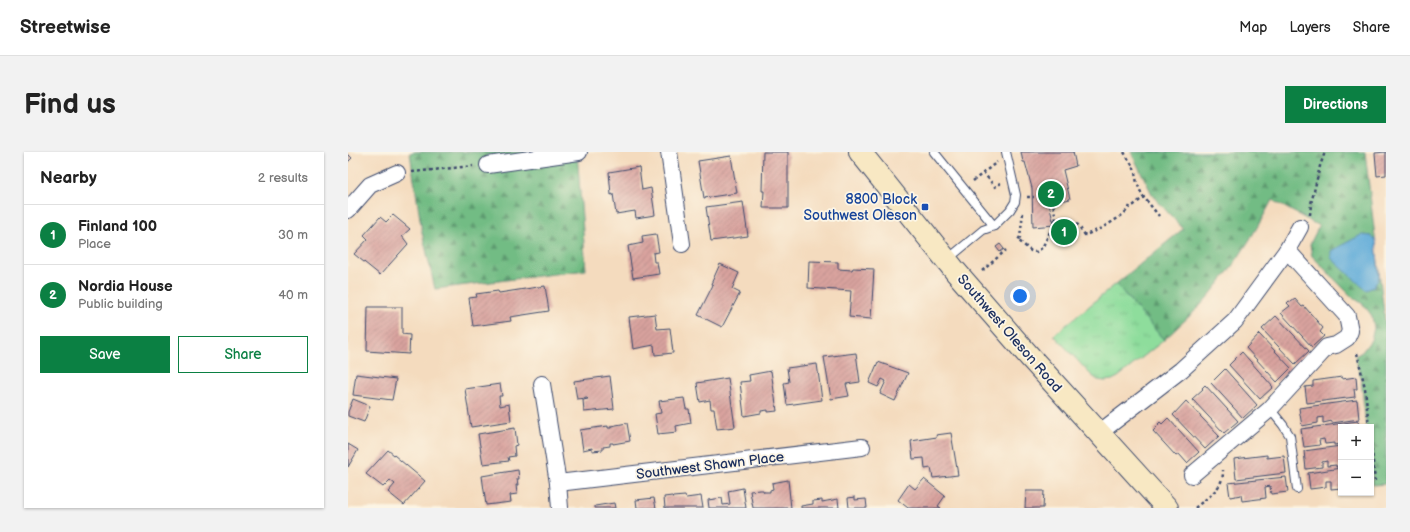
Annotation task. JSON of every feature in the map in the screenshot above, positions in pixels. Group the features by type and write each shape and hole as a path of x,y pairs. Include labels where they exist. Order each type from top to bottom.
{"main road":[{"name":"Southwest Oleson Road","path":"860,152 947,260 1030,357 1167,508"}],"street":[{"path":"488,165 579,152"},
{"path":"669,152 682,244"},
{"path":"348,210 370,185 397,173"},
{"path":"1099,433 1181,370 1235,321 1305,223"},
{"path":"1192,475 1270,409 1327,347 1343,341 1347,338 1350,331 1347,316 1287,250"},
{"path":"542,384 558,483 560,508"},
{"name":"Southwest Shawn Place","path":"558,483 862,447"}],"lane":[{"path":"934,152 994,226"},
{"path":"947,260 982,230 994,226 1010,210 1015,202 1016,195 1006,152"},
{"path":"1270,409 1289,434 1297,489"}],"path":[{"path":"1124,152 1134,168 1139,189 1159,216"},
{"path":"1305,223 1325,152"},
{"path":"997,170 996,163 983,173 995,187 1000,184 998,177"},
{"path":"397,173 488,165"},
{"path":"1054,221 1065,219 1078,225 1085,235 1093,233 1097,229 1103,227 1120,216 1128,210 1130,206 1134,205 1144,197"},
{"path":"1018,240 1034,253 1039,251 1050,232 1057,226 1054,221 1052,203"},
{"path":"982,272 1006,250"},
{"path":"1357,353 1365,388 1369,424"},
{"path":"1373,460 1375,481"},
{"path":"1195,508 1219,486 1222,479 1222,467"}],"green space":[{"path":"577,152 586,270 435,289 422,232 410,153"},
{"path":"1131,152 1365,152 1386,330 1386,484 1374,485 1374,424 1366,424 1361,378 1355,356 1362,352 1371,340 1374,328 1372,316 1364,305 1351,296 1312,256 1310,244 1319,226 1272,200 1248,243 1209,296 1164,340 1116,284 1183,229 1153,196"},
{"path":"1116,284 1164,340 1118,377 1112,380 1098,380 1091,375 1054,335"}],"water":[{"path":"1361,235 1371,236 1376,240 1379,277 1374,287 1366,290 1331,258 1331,251"}],"building":[{"path":"763,152 788,152 788,208 763,208"},
{"path":"1021,152 1073,152 1076,166 1063,170 1070,199 1049,204 1054,225 1033,227 1032,188"},
{"path":"1386,152 1386,175 1377,176 1375,153"},
{"path":"348,154 352,158 348,162"},
{"path":"731,156 737,193 704,198 698,161"},
{"path":"639,167 642,190 651,188 655,215 636,218 635,211 616,214 613,194 611,195 609,172"},
{"path":"743,202 748,236 711,241 706,207"},
{"path":"393,215 410,229 402,236 408,244 380,275 354,254 368,239 364,235 380,217 386,222"},
{"path":"656,234 659,252 653,253 654,262 657,262 659,274 633,278 628,246 643,243 642,236"},
{"path":"1000,244 1004,249 1000,252 996,247"},
{"path":"809,261 838,262 838,269 874,269 871,319 849,317 851,291 808,288"},
{"path":"720,264 739,273 732,289 740,293 722,327 698,315 713,285 711,284"},
{"path":"545,286 549,311 510,317 511,321 473,326 469,298 477,297 476,294 498,291 499,293"},
{"path":"1295,299 1302,307 1304,306 1323,328 1320,332 1324,336 1312,347 1281,313 1290,306 1287,303 1289,301 1291,302"},
{"path":"368,307 402,307 402,334 410,335 409,354 367,351"},
{"path":"655,314 657,329 670,328 673,353 655,355 654,345 633,349 629,317"},
{"path":"1276,316 1309,351 1295,364 1262,329"},
{"path":"1259,334 1291,368 1277,382 1246,348"},
{"path":"1242,352 1273,387 1260,399 1229,365"},
{"path":"856,353 860,382 846,384 849,396 831,399 824,357"},
{"path":"878,362 908,373 895,401 880,394 886,381 882,379 878,387 869,383"},
{"path":"817,364 822,400 787,405 784,383 789,382 787,368"},
{"path":"1225,369 1257,405 1243,418 1211,383"},
{"path":"771,371 777,411 761,411 761,413 744,416 740,382 750,381 749,375"},
{"path":"356,374 396,379 392,400 353,395"},
{"path":"610,376 614,409 584,412 583,400 588,399 577,399 574,381"},
{"path":"1342,377 1342,379 1356,377 1357,389 1354,389 1355,397 1307,403 1305,387 1313,386 1313,381"},
{"path":"728,378 735,427 717,429 714,409 711,409 710,400 700,402 697,383"},
{"path":"500,384 502,396 499,396 500,406 509,404 511,421 471,427 465,389"},
{"path":"1205,385 1238,421 1224,433 1192,399 1203,389 1202,388"},
{"path":"684,398 686,409 689,409 691,423 676,426 677,432 658,434 655,414 661,413 659,401"},
{"path":"353,399 370,406 364,422 348,416"},
{"path":"1357,400 1359,419 1323,423 1323,417 1318,418 1318,423 1302,426 1299,408"},
{"path":"1186,401 1219,436 1205,449 1173,415"},
{"path":"1168,418 1199,452 1187,463 1179,454 1176,456 1153,431 1160,422 1162,424"},
{"path":"1358,421 1358,424 1338,424 1338,444 1334,445 1334,443 1325,444 1324,439 1319,440 1320,445 1304,447 1301,429"},
{"path":"627,423 630,441 613,444 610,443 610,446 603,447 603,450 592,451 592,448 583,450 580,430 608,426 608,428 611,428 611,426"},
{"path":"515,428 517,445 514,446 515,456 508,457 509,461 483,464 478,434"},
{"path":"951,433 958,475 933,478 931,468 925,469 924,458 913,459 911,441"},
{"path":"348,444 358,450 348,467"},
{"path":"1338,446 1338,467 1336,467 1336,465 1327,466 1327,461 1322,462 1322,467 1306,469 1304,451"},
{"path":"388,450 425,481 404,505 388,492 395,484 390,480 383,487 366,474"},
{"path":"1267,455 1267,458 1284,456 1286,473 1236,479 1234,459"},
{"path":"1338,468 1338,488 1331,489 1331,481 1326,481 1326,487 1310,489 1308,473"},
{"path":"518,470 519,479 517,479 518,485 516,485 517,494 510,495 511,502 486,505 482,476"},
{"path":"1286,477 1288,492 1271,494 1270,486 1265,487 1266,498 1242,501 1241,495 1230,497 1228,483"},
{"path":"924,479 945,496 938,506 941,508 908,508 898,500 909,484 915,489"},
{"path":"788,480 791,508 753,508 750,491 763,490 764,492 770,492 770,490 773,489 772,483"},
{"path":"743,488 746,508 709,508 708,500 722,498 723,505 730,504 728,491"},
{"path":"1026,491 1044,491 1043,508 1025,508"},
{"path":"685,496 686,498 701,496 703,508 665,508 664,497"},
{"path":"855,497 855,500 866,499 867,508 849,508 848,498"},
{"path":"654,498 656,508 637,508 636,500"},
{"path":"838,499 839,508 801,508 801,506 813,504 813,501 822,500 822,502"},
{"path":"614,503 615,508 595,508 595,506"}],"place":[{"name":"Nordia House","path":"1051,194"},
{"name":"8800 Block Southwest Oleson","path":"925,207"},
{"name":"Finland 100","path":"1064,232"}]}
